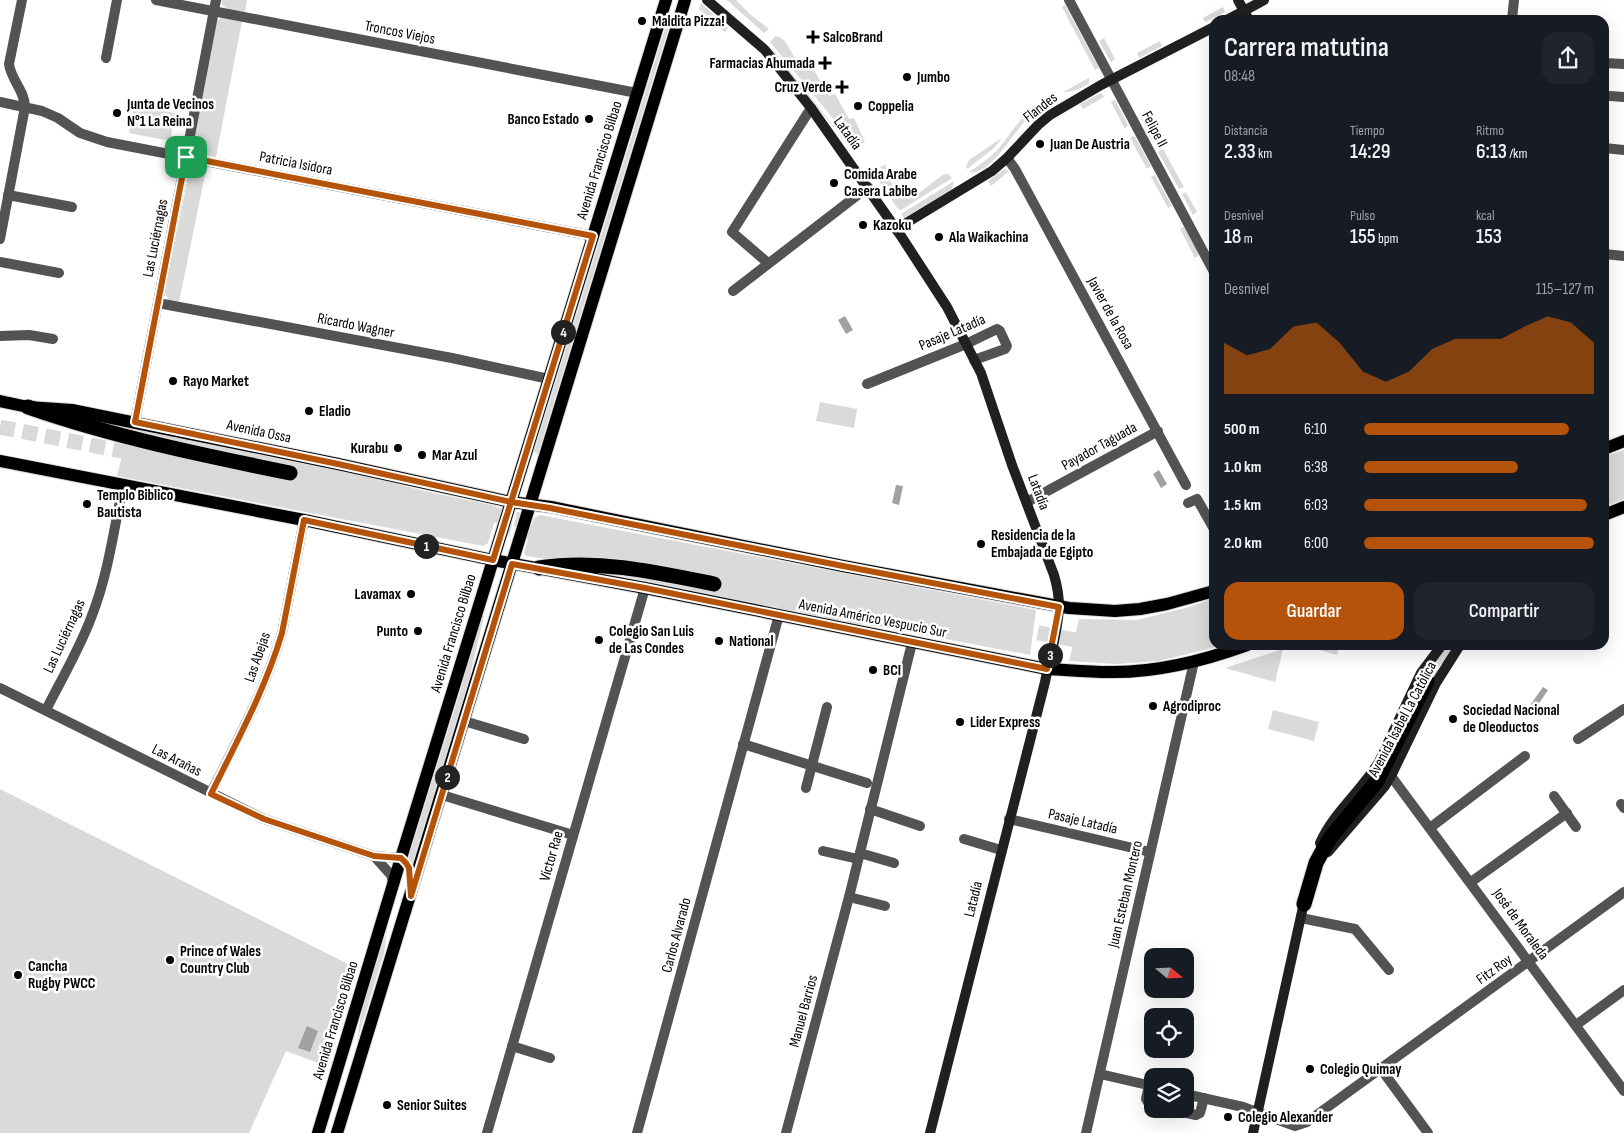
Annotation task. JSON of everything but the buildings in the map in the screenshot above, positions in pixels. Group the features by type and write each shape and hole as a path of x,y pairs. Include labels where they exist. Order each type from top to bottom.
{"highway":[{"path":"28,407 127,438 290,473"},
{"path":"539,568 579,564 624,567 714,584"},
{"path":"1303,911 1316,862 1330,837 1377,781 1427,681"}],"main road":[{"name":"Avenida Francisco Bilbao","path":"318,1133 393,882 666,0"},
{"path":"338,1133 685,0"},
{"name":"Avenida Ossa","path":"0,401 28,407 72,410 135,422 511,502"},
{"path":"1609,447 1624,441"},
{"path":"0,461 304,520 493,560"},
{"path":"511,502 530,504 1059,607 1115,611 1140,609 1167,604 1209,591"},
{"path":"1609,513 1624,507"},
{"name":"Avenida Américo Vespucio Sur","path":"493,560 645,588 1047,669 1129,672 1194,662 1233,650"},
{"path":"401,858 409,868 411,896"}],"street":[{"path":"0,239 25,107 25,100 10,74 9,64 22,0"},
{"path":"106,58 116,0"},
{"name":"Troncos Viejos","path":"156,0 637,93"},
{"name":"Las Luciérnagas","path":"135,422 216,0"},
{"name":"Latadía","path":"706,0 765,50 811,108 896,227 947,307 980,373 1054,575 1058,592 1059,607 1047,669 930,1133"},
{"name":"Felipe II","path":"1069,0 1209,263"},
{"path":"1238,0 1246,15 1264,0"},
{"path":"1512,15 1514,0"},
{"name":"Flandes","path":"896,227 903,225 967,188 992,171 1050,115 1111,79 1209,30"},
{"path":"1609,63 1624,64"},
{"path":"1610,96 1624,97"},
{"name":"Patricia Isidora","path":"0,102 49,114 93,139 593,236"},
{"path":"768,263 732,232 811,108"},
{"path":"1609,148 1624,150"},
{"name":"Javier de la Rosa","path":"1007,158 1015,169 1186,484"},
{"path":"0,175 12,178"},
{"path":"733,291 868,187"},
{"path":"8,195 72,208"},
{"path":"1609,254 1624,256"},
{"path":"0,262 59,273"},
{"name":"Ricardo Wagner","path":"158,303 452,358 549,379"},
{"name":"Pasaje Latadía","path":"867,384 966,344 997,329 1000,331 1007,346 1005,349 974,360"},
{"path":"0,336 29,335 52,339"},
{"name":"Payador Taguada","path":"1027,502 1158,431"},
{"name":"Las Luciérnagas","path":"46,710 91,620 99,597 106,573 123,485"},
{"path":"1188,504 1197,499 1209,520"},
{"name":"Las Abejas","path":"211,794 254,707 277,651 304,520"},
{"name":"Víctor Rae","path":"487,1133 645,588"},
{"name":"Carlos Alvarado","path":"637,1133 779,615"},
{"name":"Manuel Barrios","path":"786,1133 859,856 912,642"},
{"name":"Avenida Isabel La Católica","path":"1253,1133 1313,859 1322,837 1333,819 1370,776 1379,762 1421,673 1438,650"},
{"name":"Avenida Isabel La Católica","path":"1303,911 1313,880 1324,857 1392,776 1436,683 1457,650"},
{"name":"Juan Esteban Montero","path":"1086,1133 1194,662"},
{"name":"Las Arañas","path":"0,688 264,819 374,856 401,858"},
{"path":"806,788 827,707"},
{"path":"1578,739 1624,709"},
{"path":"464,721 524,739"},
{"path":"743,744 867,783"},
{"path":"1431,827 1525,756"},
{"name":"José de Moraleda","path":"1392,776 1624,1091"},
{"path":"442,794 573,835"},
{"path":"1554,796 1576,827"},
{"path":"870,809 920,826"},
{"path":"1471,882 1567,814"},
{"name":"Pasaje Latadía","path":"1009,819 1150,852"},
{"path":"964,839 1001,850"},
{"path":"823,851 894,863"},
{"name":"Las Arañas","path":"374,856 391,875 393,882"},
{"name":"Fitz Roy","path":"1194,1096 1258,1113 1297,1130 1624,892"},
{"path":"848,897 885,906"},
{"path":"1303,911 1355,929 1389,970"},
{"path":"1576,1025 1624,990"},
{"path":"512,1046 550,1058"},
{"path":"1381,1069 1428,1133"},
{"path":"1100,1074 1144,1084"},
{"path":"1194,1115 1200,1113 1204,1098"}],"shaded area":[{"path":"221,0 247,0 245,12 227,8 222,4"},
{"path":"727,0 736,0 769,29 764,33"},
{"path":"701,3 728,28 725,32 699,9"},
{"path":"1065,5 1099,68 1095,70 1062,7"},
{"path":"1223,7 1225,12 1219,15 1209,15 1209,20 1205,22 1203,18"},
{"path":"669,16 672,17 538,454 534,452"},
{"path":"221,18 242,21 216,157 196,153 192,148 216,21"},
{"path":"775,36 785,42 798,61 811,65 829,96 835,94 849,119 854,118 865,142 859,145 854,144 770,42"},
{"path":"1104,38 1115,59 1111,62 1099,41"},
{"path":"1160,41 1162,46 1139,58 1137,53"},
{"path":"771,47 850,147 775,56"},
{"path":"1089,78 1089,83 1083,87 1074,91 1063,92"},
{"path":"1101,93 1104,97 1083,109 1080,104"},
{"path":"1115,100 1128,125 1125,129 1111,102"},
{"path":"1039,105 1050,105 1027,119 1001,152 985,168 977,172 969,172 996,151 1022,119"},
{"path":"134,106 175,113 170,141 129,133"},
{"path":"1145,114 1158,138 1152,141 1140,117"},
{"path":"1133,136 1151,166 1147,169 1130,138"},
{"path":"1003,137 994,148 967,169 966,166 969,160"},
{"path":"1163,149 1184,187 1179,189 1158,152"},
{"path":"193,163 207,165 179,302 168,300 165,292 190,167"},
{"path":"886,164 886,171 891,183 906,192 920,192 944,174 948,174 952,178 901,210 898,209 875,176 879,168"},
{"path":"1005,169 1009,171 991,186 988,181"},
{"path":"1155,175 1172,206 1168,208 1151,177"},
{"path":"954,181 952,189 904,218 901,214"},
{"path":"1186,192 1197,212 1193,215 1182,194"},
{"path":"1184,226 1199,255 1195,258 1180,229"},
{"path":"845,316 853,330 846,334 838,320"},
{"path":"820,402 857,409 854,428 816,421"},
{"path":"129,426 352,473 496,506 498,510 488,543 483,546 117,476 125,444 292,480 295,468 128,432"},
{"path":"1624,450 1624,499 1609,505 1609,455"},
{"path":"1159,470 1167,484 1161,488 1153,474"},
{"path":"896,485 903,486 899,505 892,503"},
{"path":"540,515 1036,610 1030,655 749,602 593,570 595,558 546,559 526,556 524,553 534,518"},
{"path":"996,550 1010,553 1008,560 994,557"},
{"path":"1209,600 1209,649 1159,661 1116,664 1069,661 1079,619 1137,620 1189,607"},
{"path":"481,615 484,616 469,680 412,865 409,866 408,859 460,692"},
{"path":"1280,650 1283,650 1275,682 1225,668"},
{"path":"1319,650 1338,650 1337,655"},
{"path":"1443,650 1451,650 1437,670 1433,680 1424,677"},
{"path":"1543,687 1548,690 1531,715 1526,711"},
{"path":"1273,710 1319,722 1314,741 1268,729"},
{"name":"Prince of Wales Country Club","path":"0,789 354,967 324,1065 286,1051 249,1133 0,1133"},
{"path":"387,931 384,953 357,1041 362,1007"},
{"path":"307,1026 318,1031 310,1052 298,1048"}],"tunnel":[{"path":"0,427 1075,640 1111,642 1146,638 1209,621"},
{"path":"1609,474 1624,467"},
{"path":"290,473 520,520"},
{"path":"1609,495 1624,487"},
{"path":"714,584 797,609 1006,635"},
{"path":"1427,681 1436,666 1452,650"}],"place":[{"name":"Maldita Pizza!","path":"642,21"},
{"name":"SalcoBrand","path":"813,37"},
{"name":"Farmacias Ahumada","path":"825,63"},
{"name":"Jumbo","path":"907,77"},
{"name":"Cruz Verde","path":"842,87"},
{"name":"Coppelia","path":"858,106"},
{"name":"Junta de Vecinos N°1 La Reina","path":"117,113"},
{"name":"Banco Estado","path":"589,119"},
{"name":"Juan De Austria","path":"1040,144"},
{"name":"Comida Arabe Casera Labibe","path":"834,183"},
{"name":"Kazoku","path":"863,225"},
{"name":"Ala Waikachina","path":"939,237"},
{"name":"Rayo Market","path":"173,381"},
{"name":"Eladio","path":"309,411"},
{"name":"Kurabu","path":"398,448"},
{"name":"Mar Azul","path":"422,455"},
{"name":"Templo Biblico Bautista","path":"87,504"},
{"name":"Residencia de la Embajada de Egipto","path":"981,544"},
{"name":"Lavamax","path":"411,594"},
{"name":"Punto","path":"418,631"},
{"name":"Colegio San Luis de Las Condes","path":"599,640"},
{"name":"National","path":"719,641"},
{"name":"BCI","path":"873,670"},
{"name":"Agrodiproc","path":"1153,706"},
{"name":"Sociedad Nacional de Oleoductos","path":"1453,719"},
{"name":"Lider Express","path":"960,722"},
{"name":"Prince of Wales Country Club","path":"170,960"},
{"name":"Cancha Rugby PWCC","path":"18,975"},
{"name":"Colegio Quimay","path":"1310,1069"},
{"name":"Senior Suites","path":"387,1105"},
{"name":"Colegio Alexander","path":"1228,1117"}],"route":[{"path":"186,157 135,422 511,502 493,560 304,520 277,651 251,715 211,794 264,819 374,856 401,858 409,868 411,896 512,564 645,588 1047,669 1059,607 511,502 593,236 186,157"}]}
